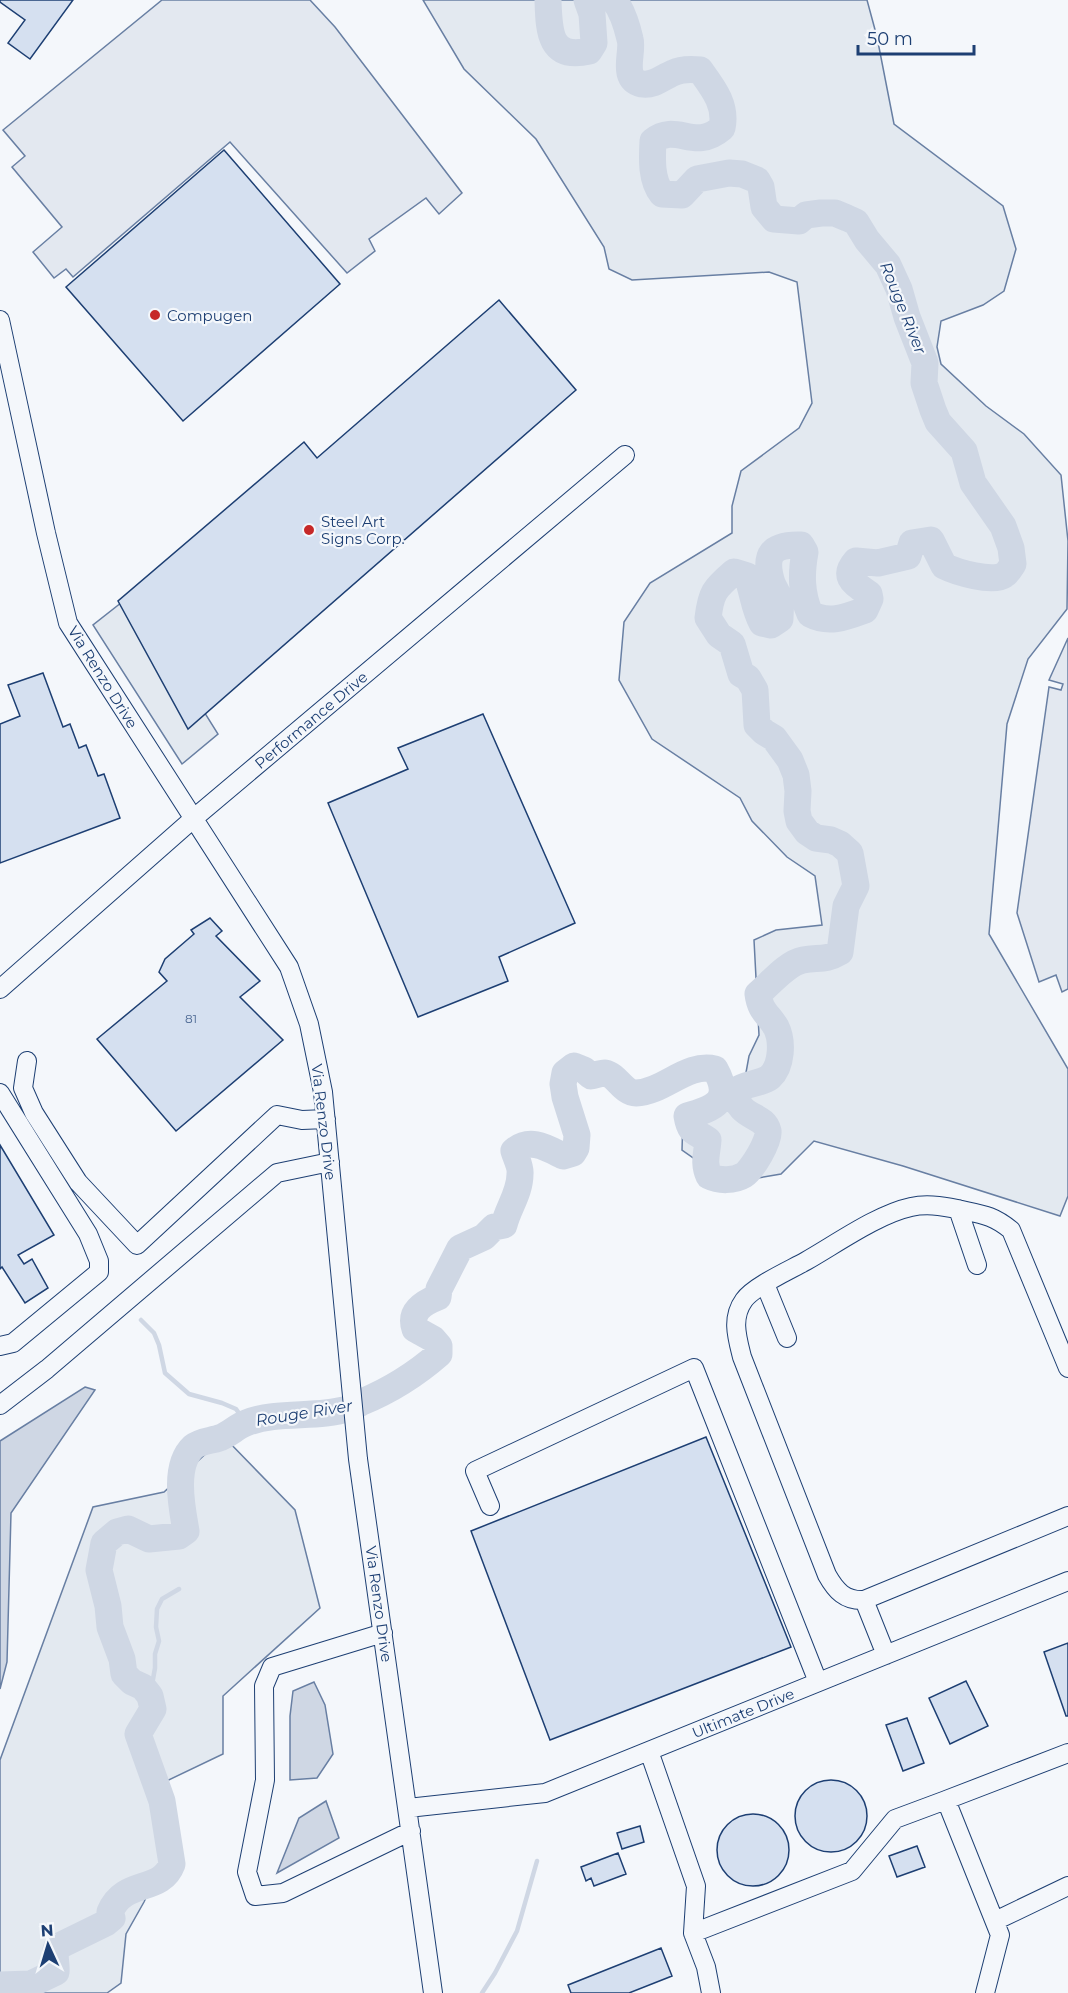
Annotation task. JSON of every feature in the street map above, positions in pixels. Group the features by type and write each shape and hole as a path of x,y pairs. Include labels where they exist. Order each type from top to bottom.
{"street":[{"name":"Via Renzo Drive","path":"0,320 68,623 289,967 309,1024 323,1092 358,1459 433,1993"},
{"name":"Performance Drive","path":"0,989 193,819 625,455"},
{"path":"27,1061 23,1088 34,1113 78,1182 137,1245 277,1115 302,1120 326,1119"},
{"path":"0,1093 88,1234 99,1261 99,1272 13,1343 0,1346"},
{"path":"0,1406 47,1369 277,1173 330,1162"},
{"path":"1068,1368 1011,1230 997,1219 958,1209 930,1205 911,1207 879,1220 765,1284 745,1298 738,1310 735,1322 742,1357 827,1575 833,1587 843,1595 854,1600 864,1600 1068,1516"},
{"path":"958,1209 977,1264"},
{"path":"765,1284 787,1338"},
{"path":"490,1506 475,1471 694,1368 818,1682"},
{"name":"Ultimate Drive","path":"408,1808 545,1792 1068,1581"},
{"path":"864,1600 886,1655"},
{"path":"383,1633 272,1667 264,1686 265,1780 247,1872 255,1896 283,1893 411,1831"},
{"path":"649,1750 696,1886 693,1933 706,1967 711,1993"},
{"path":"693,1933 852,1871 896,1819 1068,1753"},
{"path":"946,1800 1000,1935 985,1993"},
{"path":"995,1921 1068,1886"}],"shaded area":[{"path":"162,0 310,0 335,27 462,193 439,214 426,198 369,239 375,251 347,273 230,142 73,277 66,269 54,278 33,252 62,227 12,167 25,156 3,130"},
{"path":"423,0 867,0 877,37 894,124 1003,206 1016,249 1004,291 983,305 941,321 937,347 941,364 986,406 1024,434 1061,475 1068,541 1067,609 1028,659 1007,724 989,934 1068,1069 1068,1196 1060,1216 903,1166 814,1141 781,1174 729,1183 682,1150 683,1118 696,1107 727,1103 743,1089 749,1056 759,1035 754,940 776,930 822,925 815,876 787,857 752,821 740,798 652,739 619,680 624,622 650,583 732,533 732,506 741,471 799,428 812,403 797,282 769,272 632,280 609,269 604,247 536,139 464,69"},
{"path":"131,595 218,734 182,764 93,625"},
{"path":"1068,638 1068,989 1062,992 1056,975 1039,982 1017,913 1049,687 1061,690 1063,684 1049,680"},
{"path":"85,1387 95,1390 11,1513 7,1662 0,1689 0,1441"},
{"path":"224,1437 295,1510 320,1608 223,1696 223,1754 154,1787 163,1830 164,1859 126,1934 121,1983 107,1993 0,1993 0,1760 93,1507 164,1492"},
{"path":"314,1682 325,1705 333,1754 317,1778 290,1780 290,1716 293,1691"},
{"path":"326,1801 339,1838 277,1873 299,1818"}],"building":[{"path":"0,0 73,0 30,59 8,43 25,20"},
{"path":"224,150 340,284 183,421 66,287"},
{"name":"Steel Art Signs Corp.","path":"499,300 576,390 188,729 118,601 304,442 317,458"},
{"path":"43,673 63,727 70,724 79,748 86,745 98,776 104,774 120,818 0,863 0,724 20,716 8,685"},
{"path":"483,714 575,923 499,957 508,981 418,1017 328,803 408,769 398,748"},
{"path":"210,918 222,931 216,936 260,981 240,997 283,1040 176,1131 97,1039 167,981 159,972 165,959 194,934 191,930"},
{"path":"0,1145 54,1235 18,1255 24,1264 32,1259 48,1288 25,1303 2,1267 0,1269"},
{"path":"706,1437 791,1647 550,1740 471,1531"},
{"path":"1068,1643 1068,1716 1066,1716 1044,1652"},
{"path":"966,1681 988,1726 950,1744 929,1698"},
{"path":"907,1718 924,1763 903,1771 886,1725"},
{"path":"831,1780 851,1786 861,1796 867,1816 861,1836 851,1846 831,1852 811,1846 801,1836 795,1816 801,1796 811,1786"},
{"path":"753,1814 773,1820 783,1830 789,1850 783,1870 773,1880 753,1886 733,1880 723,1870 717,1850 723,1830 733,1820"},
{"path":"640,1826 644,1842 622,1849 617,1833"},
{"path":"917,1846 925,1867 897,1877 889,1856"},
{"path":"618,1853 626,1874 594,1886 591,1878 586,1881 581,1867"},
{"path":"661,1948 672,1976 629,1993 571,1993 568,1985"}],"waterway":[{"name":"Rouge River","path":"548,0 549,22 554,40 559,47 576,53 589,51 594,43 592,14 587,0"},
{"name":"Rouge River","path":"0,1985 31,1984 56,1972 57,1947 106,1923 112,1918 110,1912 116,1901 124,1894 160,1879 172,1864 162,1801 138,1734 153,1709 150,1696 143,1687 132,1682 124,1674 122,1659 110,1627 108,1606 99,1570 104,1543 117,1532 128,1529 149,1539 179,1536 186,1531 181,1499 181,1476 187,1455 196,1445 223,1437 243,1424 259,1419 352,1408 402,1381 439,1354 439,1346 433,1339 415,1329 414,1317 419,1308 438,1297 439,1289 460,1248 484,1237 494,1227 504,1225 519,1181 520,1168 514,1151 532,1144 545,1147 563,1156 573,1153 576,1148 577,1135 563,1084 565,1073 574,1066 591,1076 609,1074 627,1090 636,1093 656,1088 685,1073 705,1068 715,1069 722,1089 718,1102 706,1110 687,1116 692,1129 708,1140 706,1163 709,1176 726,1180 744,1175 760,1154 768,1135 766,1125 741,1107 735,1091 770,1077 779,1060 778,1033 762,1008 758,994 785,969 797,962 826,958 840,952 846,906 856,886 850,853 831,840 816,838 807,832 799,821 796,775 790,760 774,738 757,725 755,690 748,678 741,674 732,644 719,635 708,618 712,597 718,587 734,572 747,576 759,618 762,623 771,625 780,619 780,600 769,573 770,558 772,553 783,546 801,545 805,552 803,568 805,599 810,614 824,619 844,617 865,610 870,599 869,594 855,584 850,576 856,561 878,563 908,556 912,543 931,540 944,566 974,576 999,577 1007,573 1013,564 1011,548 1003,526 973,483 964,451 938,422 924,383 925,363 899,289 888,265 867,240 856,222 835,213 806,215 799,221 774,219 764,207 761,187 757,180 742,174 729,173 697,179 682,195 662,194 654,176 653,141 670,134 694,138 712,135 722,128 721,104 700,70 679,71 650,84 635,81 631,77 629,64 631,44 629,34 622,13 614,0"},
{"path":"141,1320 154,1333 165,1373 189,1394 236,1409 246,1423"},
{"path":"150,1696 155,1654 159,1641 156,1627 157,1609 162,1599 179,1589"},
{"path":"482,1993 517,1931 537,1861"}],"place":[{"name":"Compugen","path":"155,315"},
{"name":"Steel Art Signs Corp.","path":"309,530"}]}
